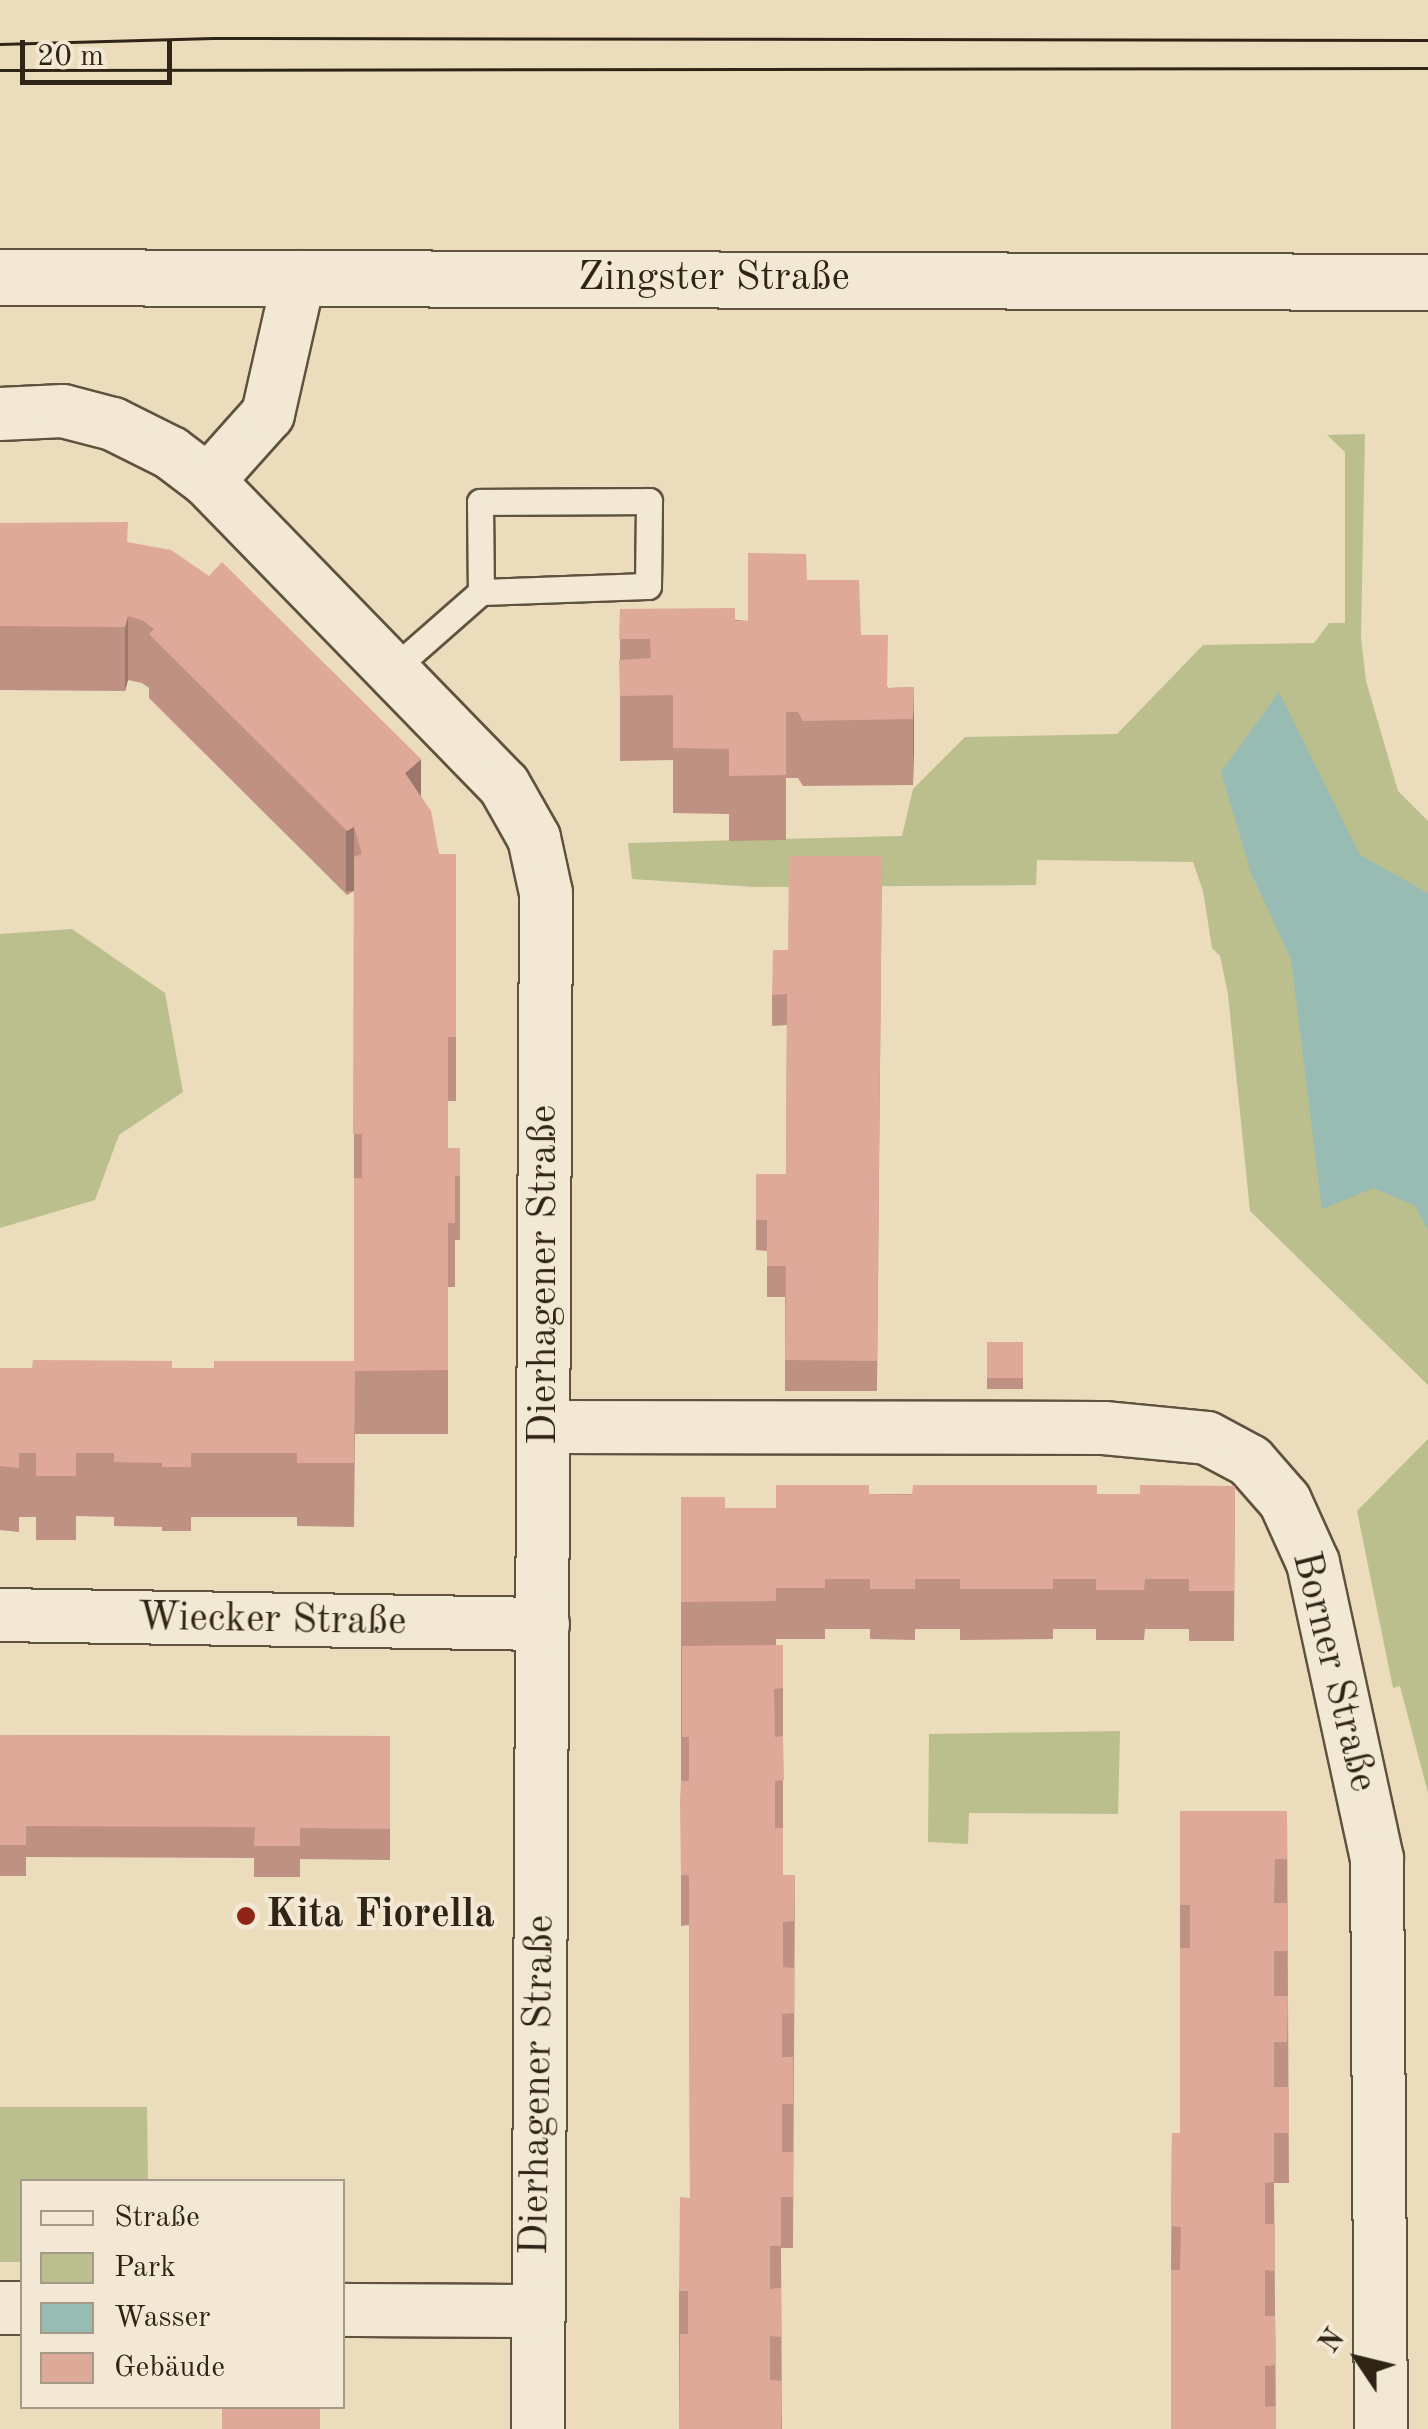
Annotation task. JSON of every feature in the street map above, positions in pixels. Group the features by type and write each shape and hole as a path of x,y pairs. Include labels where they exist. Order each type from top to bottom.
{"street":[{"name":"Zingster Straße","path":"0,276 1428,282"},
{"path":"0,414 64,411 113,424 170,453 208,481 268,414 299,276"},
{"name":"Dierhagener Straße","path":"208,481 504,784 534,838 546,894 538,2429"},
{"name":"Borner Straße","path":"545,1427 1104,1428 1175,1434 1206,1438 1250,1462 1285,1501 1313,1563 1377,1858 1381,2429"},
{"name":"Wiecker Straße","path":"0,1615 543,1624"},
{"path":"345,2310 536,2311"}],"lane":[{"path":"391,670 481,592 648,586 649,501 480,502 481,592"}],"green space":[{"path":"1365,434 1361,638 1366,681 1398,791 1428,821 1428,1385 1250,1211 1228,994 1220,956 1212,948 1203,891 1193,862 1037,860 1036,885 755,887 632,879 628,843 902,836 913,789 965,737 1117,734 1203,645 1314,643 1329,623 1345,623 1345,452 1327,435"},
{"path":"72,929 165,993 183,1092 119,1135 95,1200 0,1228 0,934"},
{"path":"1428,1439 1428,1793 1400,1686 1393,1688 1357,1511"},
{"path":"1120,1731 1118,1814 969,1813 968,1844 928,1842 929,1734"},
{"path":"0,2107 147,2107 148,2179 20,2179 20,2262 0,2262"}],"water":[{"path":"1279,692 1360,855 1428,893 1428,1230 1415,1206 1374,1188 1322,1209 1291,959 1251,873 1221,772"}],"building":[{"path":"128,522 127,542 171,550 209,576 222,562 421,759 405,773 431,811 439,854 456,854 456,1037 448,1037 448,1148 460,1148 460,1176 455,1176 455,1223 448,1223 448,1370 355,1371 354,1463 297,1463 297,1453 191,1453 191,1467 162,1467 162,1463 114,1462 114,1453 76,1453 76,1476 36,1476 36,1453 19,1453 19,1468 0,1466 0,1368 32,1368 33,1360 172,1361 172,1368 214,1368 214,1361 354,1361 354,1178 362,1178 362,1134 353,1134 354,857 362,854 354,827 347,831 149,634 154,629 142,620 128,616 125,627 0,626 0,523"},
{"path":"748,553 806,554 807,580 859,580 861,635 888,635 887,688 914,687 913,719 803,721 798,712 786,712 786,775 729,776 729,749 673,748 673,695 620,696 619,660 651,658 650,639 619,639 620,609 735,608 735,621 748,621"},
{"path":"789,856 882,856 877,1361 785,1360 786,1266 767,1266 767,1220 756,1220 756,1174 786,1174 787,994 772,995 773,950 788,950"},
{"path":"987,1342 1023,1342 1023,1378 987,1378"},
{"path":"776,1485 869,1485 869,1494 912,1495 913,1485 1097,1485 1097,1494 1140,1494 1140,1485 1235,1486 1234,1591 1189,1591 1189,1579 1145,1579 1144,1590 1096,1590 1096,1579 1053,1579 1053,1589 960,1589 960,1579 915,1579 915,1589 870,1589 870,1579 825,1579 825,1588 776,1588 776,1601 681,1602 681,1497 725,1497 725,1508 776,1508"},
{"path":"783,1645 783,1688 774,1689 775,1737 783,1736 784,1780 775,1781 775,1828 783,1828 783,1875 795,1875 794,1921 783,1922 783,1967 794,1968 794,2013 782,2014 782,2057 793,2057 793,2104 782,2104 782,2152 793,2152 793,2197 781,2197 781,2246 770,2246 770,2289 781,2288 781,2337 770,2336 770,2380 782,2381 781,2429 679,2429 680,2334 688,2334 688,2291 679,2291 680,2197 690,2198 689,1875 681,1875 680,1801 681,1781 689,1781 689,1737 682,1737 682,1646"},
{"path":"0,1735 390,1736 390,1829 300,1828 300,1846 254,1846 255,1827 26,1826 26,1845 0,1845"},
{"path":"1180,1811 1287,1811 1287,1859 1275,1859 1274,1903 1288,1903 1288,1951 1274,1951 1274,1996 1288,1996 1287,2042 1274,2042 1274,2087 1289,2087 1289,2133 1274,2133 1274,2182 1265,2183 1265,2224 1275,2224 1275,2271 1265,2270 1265,2316 1275,2316 1276,2365 1265,2366 1265,2407 1276,2406 1276,2429 1171,2429 1171,2270 1180,2270 1181,2227 1171,2226 1172,2133 1180,2133 1180,1948 1190,1948 1190,1905 1180,1905"},
{"path":"222,2409 320,2409 320,2429 222,2429"}],"tram line":[{"path":"0,44 213,38 1428,40"},
{"path":"0,70 1428,68"}],"place":[{"name":"Kita Fiorella","path":"246,1916"}]}
